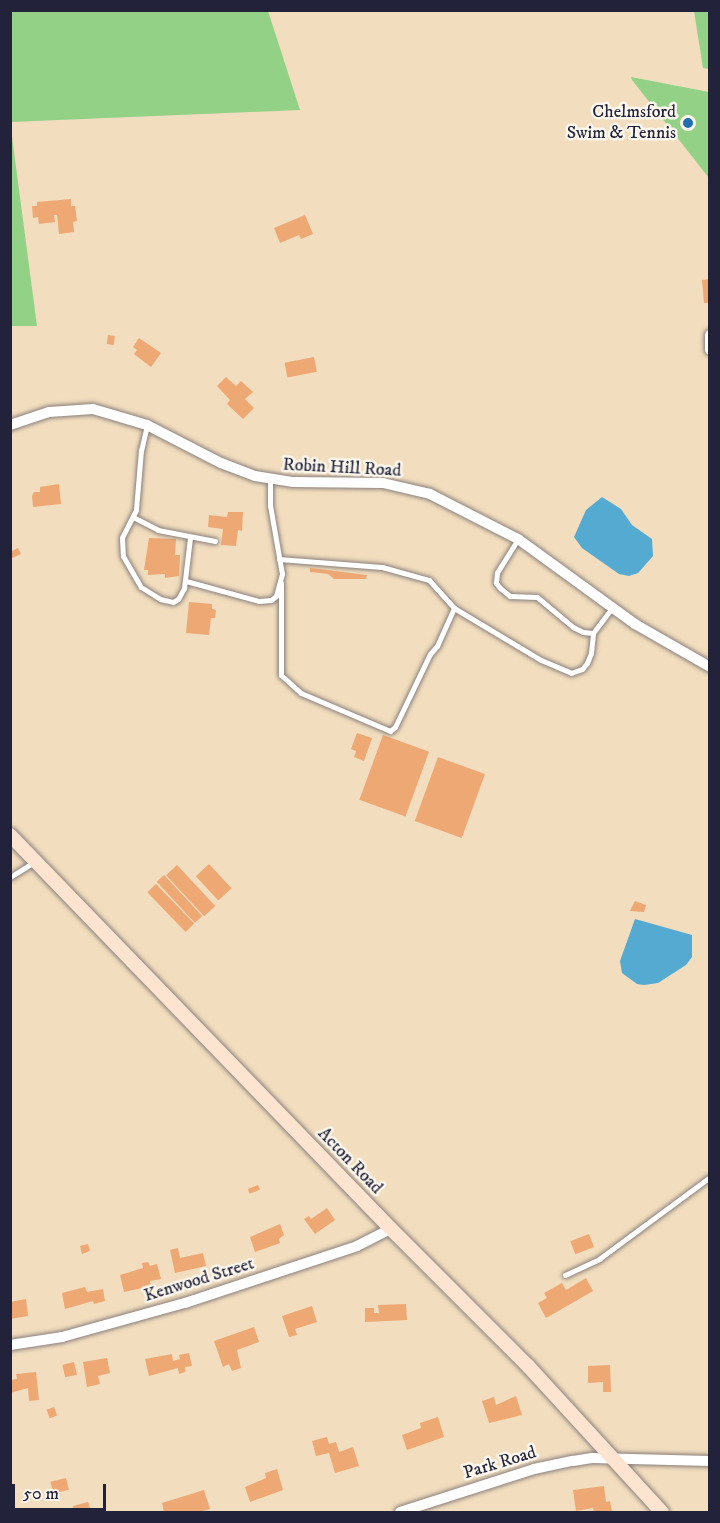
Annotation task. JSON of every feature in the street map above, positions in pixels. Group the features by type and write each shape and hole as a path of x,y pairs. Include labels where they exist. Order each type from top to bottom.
{"main road":[{"name":"Acton Road","path":"10,835 391,1229 528,1366 662,1512"}],"street":[{"path":"710,335 710,350"},
{"name":"Robin Hill Road","path":"10,425 49,412 78,409 106,412 147,424 222,463 270,480 383,483 415,489 445,500 518,539 644,630 710,667"},
{"name":"Kenwood Street","path":"10,1345 62,1337 185,1303 357,1246 391,1229"},
{"name":"Park Road","path":"400,1512 554,1464 592,1458 710,1461"}],"lane":[{"path":"147,424 141,450 137,503 121,545 127,566 141,587 160,599 173,602 181,594 186,581 190,538"},
{"path":"270,480 270,505 281,583 281,675 301,693 390,731 395,727 454,608"},
{"path":"133,517 148,527 190,538 215,541"},
{"path":"518,539 497,573 496,583 510,596 537,597 573,627 593,633"},
{"path":"279,559 382,567 429,580 454,608 541,660 571,673 582,669 587,663 593,633 613,608"},
{"path":"186,581 265,601 276,596 281,583"},
{"path":"10,877 35,861"},
{"path":"565,1275 599,1259 710,1177"}],"green space":[{"path":"10,11 268,11 300,110 11,122"},
{"path":"694,11 709,11 709,69 703,68"},
{"name":"Chelmsford Swim & Tennis","path":"631,77 709,92 709,178 632,80"},
{"path":"11,129 37,326 11,326"}],"water":[{"path":"602,497 621,509 632,525 652,539 653,556 638,573 629,576 619,574 582,548 574,537 586,510"},
{"path":"635,919 692,935 692,957 686,965 658,983 644,985 637,984 622,973 620,961"}],"building":[{"path":"71,199 71,206 75,206 77,221 73,222 74,232 59,234 57,215 54,215 55,222 39,224 38,217 33,218 32,206 37,206 37,202"},
{"path":"305,215 313,234 301,239 299,235 280,243 274,228"},
{"path":"710,279 710,303 704,303 702,280"},
{"path":"108,335 115,336 114,345 107,344"},
{"path":"139,338 161,353 151,367 134,354 137,350 133,347"},
{"path":"314,357 317,372 287,377 285,363"},
{"path":"226,377 236,386 241,381 253,392 245,399 254,408 243,419 227,404 230,400 217,386"},
{"path":"59,484 61,504 33,507 34,492 40,492 40,487"},
{"path":"228,512 243,512 242,531 238,530 236,546 221,545 223,529 208,527 209,515 227,517"},
{"path":"149,538 176,539 175,555 180,555 179,576 165,578 165,574 148,575 148,570 144,570"},
{"path":"18,548 21,554 10,559 10,552"},
{"path":"310,568 367,575 366,579 334,579 328,574 310,572"},
{"path":"189,602 212,604 212,609 216,610 215,618 211,618 209,635 186,633"},
{"path":"357,733 372,738 364,761 354,757 356,751 351,749"},
{"path":"383,735 429,752 405,817 359,800"},
{"path":"438,757 485,774 462,838 415,821"},
{"path":"209,864 232,888 218,900 196,876"},
{"path":"177,865 215,906 204,916 166,875"},
{"path":"164,875 202,916 195,923 157,882"},
{"path":"156,884 194,924 186,932 147,892"},
{"path":"635,901 646,905 644,912 630,911"},
{"path":"258,1185 260,1190 250,1194 248,1189"},
{"path":"327,1208 335,1220 315,1234 304,1219 309,1216 311,1219"},
{"path":"280,1224 284,1235 279,1239 280,1243 255,1252 250,1237"},
{"path":"589,1234 594,1247 575,1254 570,1241"},
{"path":"88,1244 90,1251 82,1254 80,1246"},
{"path":"178,1248 180,1258 203,1253 206,1266 175,1273 170,1250"},
{"path":"148,1262 150,1266 157,1264 161,1279 150,1281 151,1286 124,1292 120,1275 143,1268 142,1263"},
{"path":"586,1278 593,1291 546,1318 538,1303 547,1298 544,1293 562,1283 566,1290"},
{"path":"85,1287 87,1292 103,1289 105,1301 94,1304 93,1301 65,1309 62,1293"},
{"path":"26,1299 28,1316 10,1319 10,1302"},
{"path":"406,1304 407,1320 365,1322 365,1308 374,1308 374,1313 379,1313 378,1305"},
{"path":"312,1306 317,1322 295,1329 297,1335 289,1337 282,1316"},
{"path":"254,1327 259,1342 237,1350 241,1368 232,1371 229,1364 223,1367 214,1341"},
{"path":"189,1353 192,1366 185,1367 185,1372 179,1374 178,1368 149,1376 145,1359 172,1354 173,1361 180,1359 179,1355"},
{"path":"107,1358 110,1373 98,1376 100,1384 87,1387 83,1362"},
{"path":"74,1362 77,1375 65,1377 62,1365"},
{"path":"610,1365 611,1392 603,1392 603,1382 588,1383 588,1366"},
{"path":"36,1372 39,1400 29,1401 28,1388 10,1393 10,1380 17,1379 16,1374"},
{"path":"516,1396 522,1415 489,1423 482,1401 494,1397 496,1405"},
{"path":"54,1407 57,1415 50,1418 47,1410"},
{"path":"438,1417 444,1437 407,1450 402,1435 421,1428 420,1423"},
{"path":"327,1437 329,1444 336,1442 339,1452 353,1447 359,1466 335,1473 329,1453 316,1456 312,1441"},
{"path":"277,1469 283,1490 250,1502 245,1487 266,1478 265,1473"},
{"path":"66,1478 69,1490 53,1494 50,1482"},
{"path":"604,1486 606,1502 610,1501 612,1512 594,1512 593,1508 576,1511 573,1490"},
{"path":"204,1490 210,1509 199,1512 164,1512 162,1503"},
{"path":"88,1502 91,1512 74,1512 73,1506"}],"place":[{"name":"Chelmsford Swim & Tennis","path":"688,123"}]}
